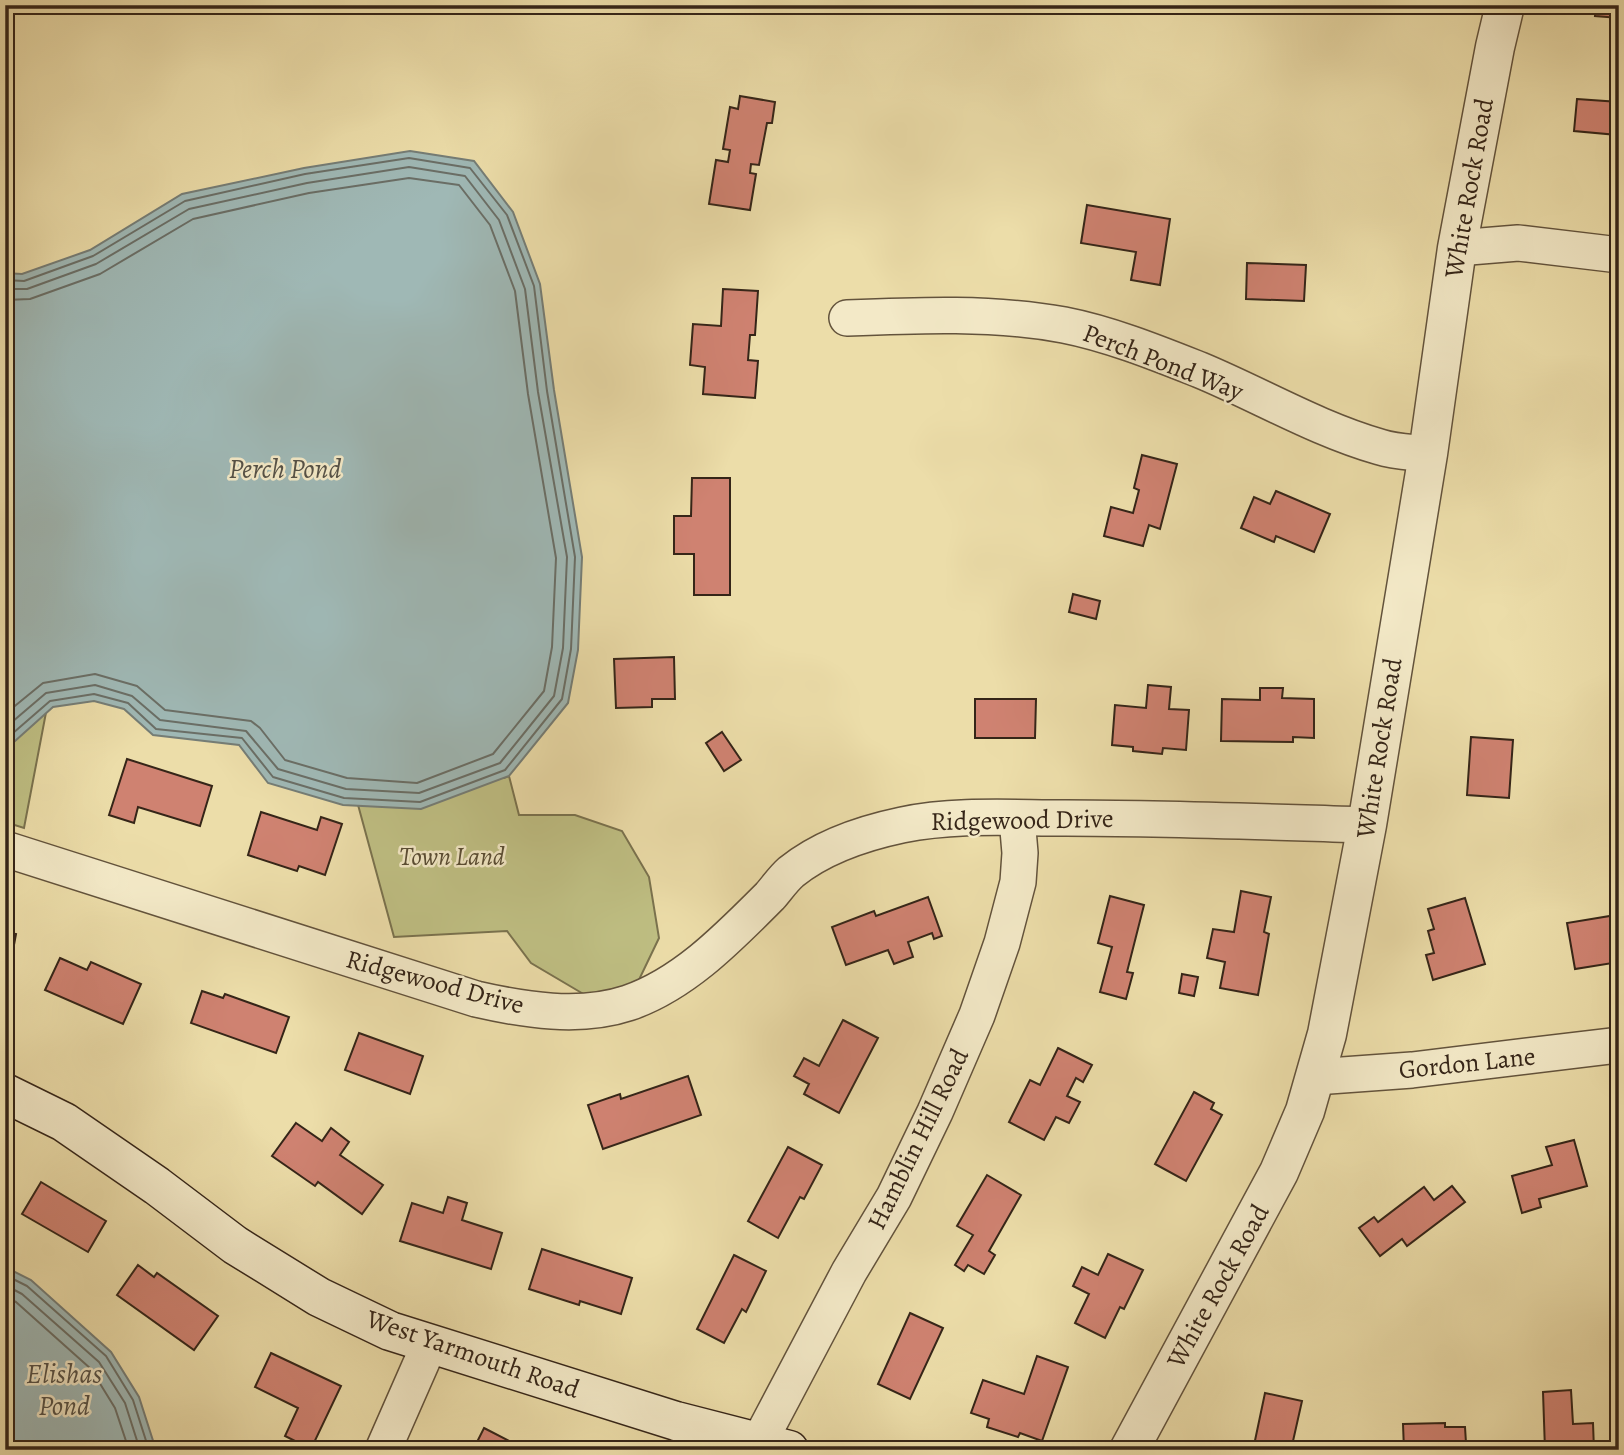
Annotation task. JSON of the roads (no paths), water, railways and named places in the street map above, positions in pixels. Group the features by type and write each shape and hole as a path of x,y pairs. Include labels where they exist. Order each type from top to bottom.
{"street":[{"name":"White Rock Road","path":"1129,1450 1279,1172 1305,1111 1315,1077 1340,972 1367,825 1428,454 1457,248 1505,5"},
{"path":"1457,248 1518,243 1619,255"},
{"name":"Perch Pond Way","path":"847,318 931,314 1064,325 1122,341 1202,371 1357,439 1383,448 1428,454"},
{"name":"Ridgewood Drive","path":"5,849 476,999 544,1011 603,1009 628,1003 656,990 687,971 735,930 790,873 813,857 842,844 902,825 938,820 1017,818 1188,818 1367,825"},
{"name":"Hamblin Hill Road","path":"768,1447 849,1272 894,1197 977,1015 1002,943 1018,882 1020,853 1017,818"},
{"name":"Gordon Lane","path":"1315,1077 1412,1070 1619,1045"},
{"name":"West Yarmouth Road","path":"5,1093 64,1122 157,1186 235,1245 319,1297 390,1331 676,1421 768,1447"},
{"path":"383,1450 430,1343"}],"water":[{"name":"Perch Pond","path":"410,151 474,161 513,212 540,284 554,390 582,557 578,650 568,703 509,776 421,809 343,805 268,783 239,745 153,735 124,709 94,701 53,707 5,750 5,273 22,274 90,250 182,194 304,168"},
{"name":"Elishas Pond","path":"5,1267 31,1280 111,1352 139,1397 156,1450 5,1450"}],"park label":[{"name":"Town Land","path":"452,856"}]}
